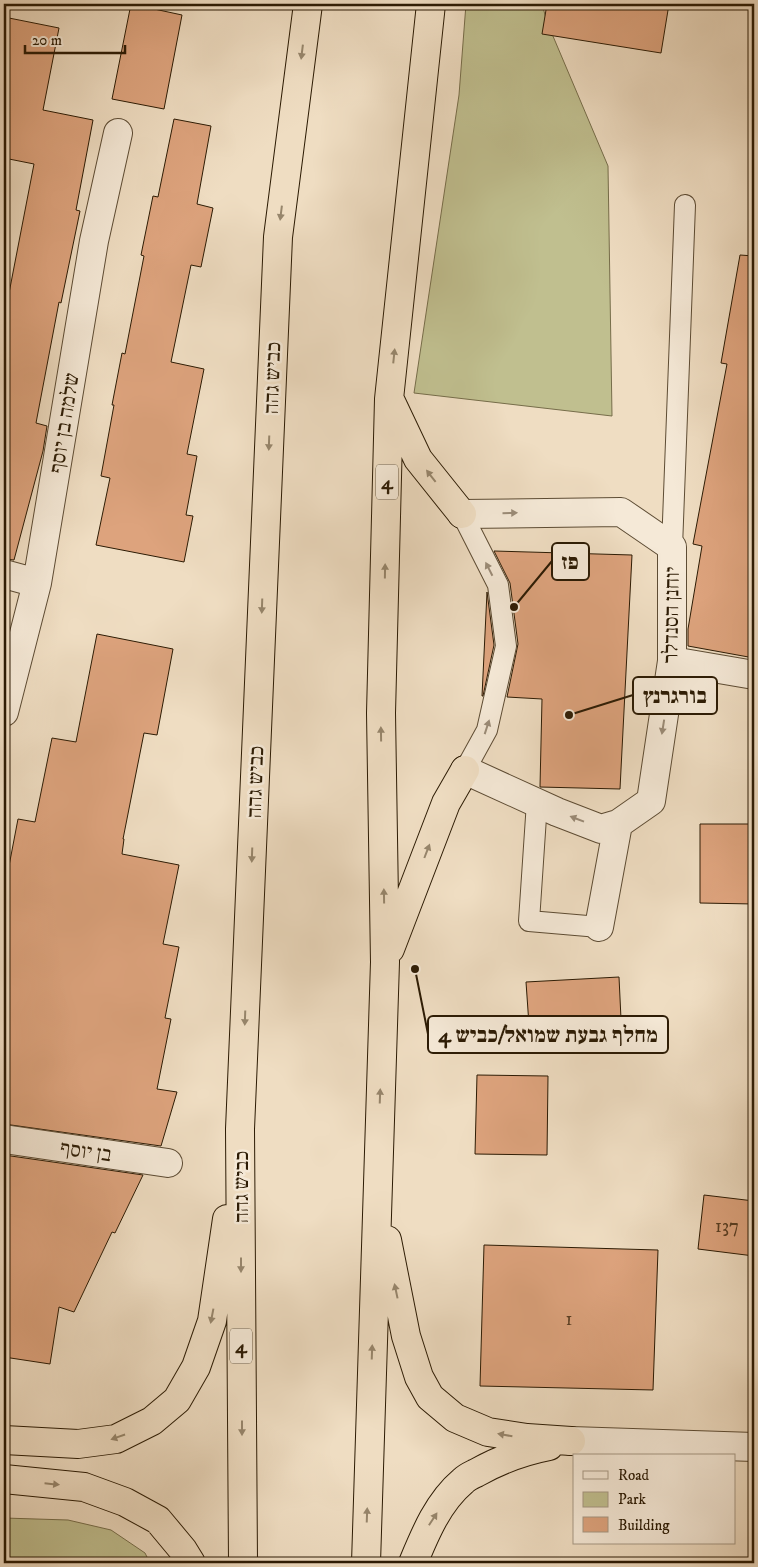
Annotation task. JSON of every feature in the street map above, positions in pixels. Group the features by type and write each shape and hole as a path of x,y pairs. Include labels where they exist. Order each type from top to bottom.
{"highway":[{"name":"כביש גהה","path":"242,1563 240,1129 278,237 308,4"},
{"name":"4","path":"366,1563 385,962 381,713 389,399 431,4"},
{"path":"389,399 418,459 462,514"},
{"path":"385,962 446,802 465,770"},
{"path":"4,1440 78,1444 116,1439 152,1421 177,1400 196,1367 212,1321 240,1129"},
{"path":"378,1145 387,1244 396,1289 406,1336 419,1377 430,1397 455,1418 488,1432 527,1438 571,1441"},
{"path":"412,1563 429,1525 446,1500 463,1480 495,1462 529,1450 571,1441"},
{"path":"4,1480 84,1487 124,1502 158,1520 183,1550 191,1563"}],"street":[{"name":"שלמה בן יוסף","path":"4,712 37,583 94,241 118,133"},
{"name":"יוחנן הסנדלר","path":"462,514 621,512 672,547 672,661 652,801 618,824"},
{"path":"4,574 37,583"},
{"path":"672,661 754,675"},
{"path":"465,770 557,812 601,828 618,824 599,927"},
{"name":"בן יוסף","path":"4,1139 168,1163"},
{"path":"571,1441 754,1447"}],"lane":[{"path":"672,547 685,206"},
{"path":"462,514 498,586 506,646 487,730 465,770"},
{"path":"537,802 529,921 599,927"}],"green space":[{"path":"466,4 542,4 547,22 608,166 612,416 414,393 459,95"},
{"path":"4,1518 68,1520 111,1530 145,1553 150,1563 8,1563 4,1547"}],"building":[{"path":"131,4 182,15 164,109 112,99"},
{"path":"547,4 669,4 661,53 542,34"},
{"path":"4,17 59,28 43,110 93,120 76,210 80,211 61,303 59,302 36,423 47,426 43,451 14,560 4,559 4,319 34,164 4,158"},
{"path":"174,119 211,126 197,204 213,208 201,267 191,265 171,362 204,369 187,454 197,456 186,515 193,516 184,562 96,545 110,478 101,476 114,405 112,405 122,353 125,354 144,256 141,255 153,196 158,197"},
{"path":"740,255 754,256 754,658 688,646 688,629 702,546 693,544 727,364 721,363"},
{"path":"494,551 632,555 620,789 540,787 542,699 507,697 518,644 510,583"},
{"path":"487,592 494,645 482,696"},
{"path":"97,634 173,649 157,735 144,733 123,839 122,854 179,865 163,944 179,947 165,1018 171,1019 157,1089 177,1092 161,1146 4,1124 4,892 18,819 35,822 52,738 76,742"},
{"path":"700,824 754,824 754,904 700,903"},
{"path":"619,977 621,1019 529,1025 526,982"},
{"path":"477,1075 548,1076 547,1155 475,1154"},
{"path":"4,1155 143,1175 115,1233 112,1232 74,1312 59,1307 50,1364 4,1357"},
{"path":"704,1195 754,1201 754,1256 698,1249"},
{"path":"484,1245 658,1250 653,1390 480,1386"}],"place":[{"name":"פז","path":"514,607"},
{"name":"בורגרנץ","path":"569,715"},
{"name":"מחלף גבעת שמואל/כביש 4","path":"415,969"}]}
